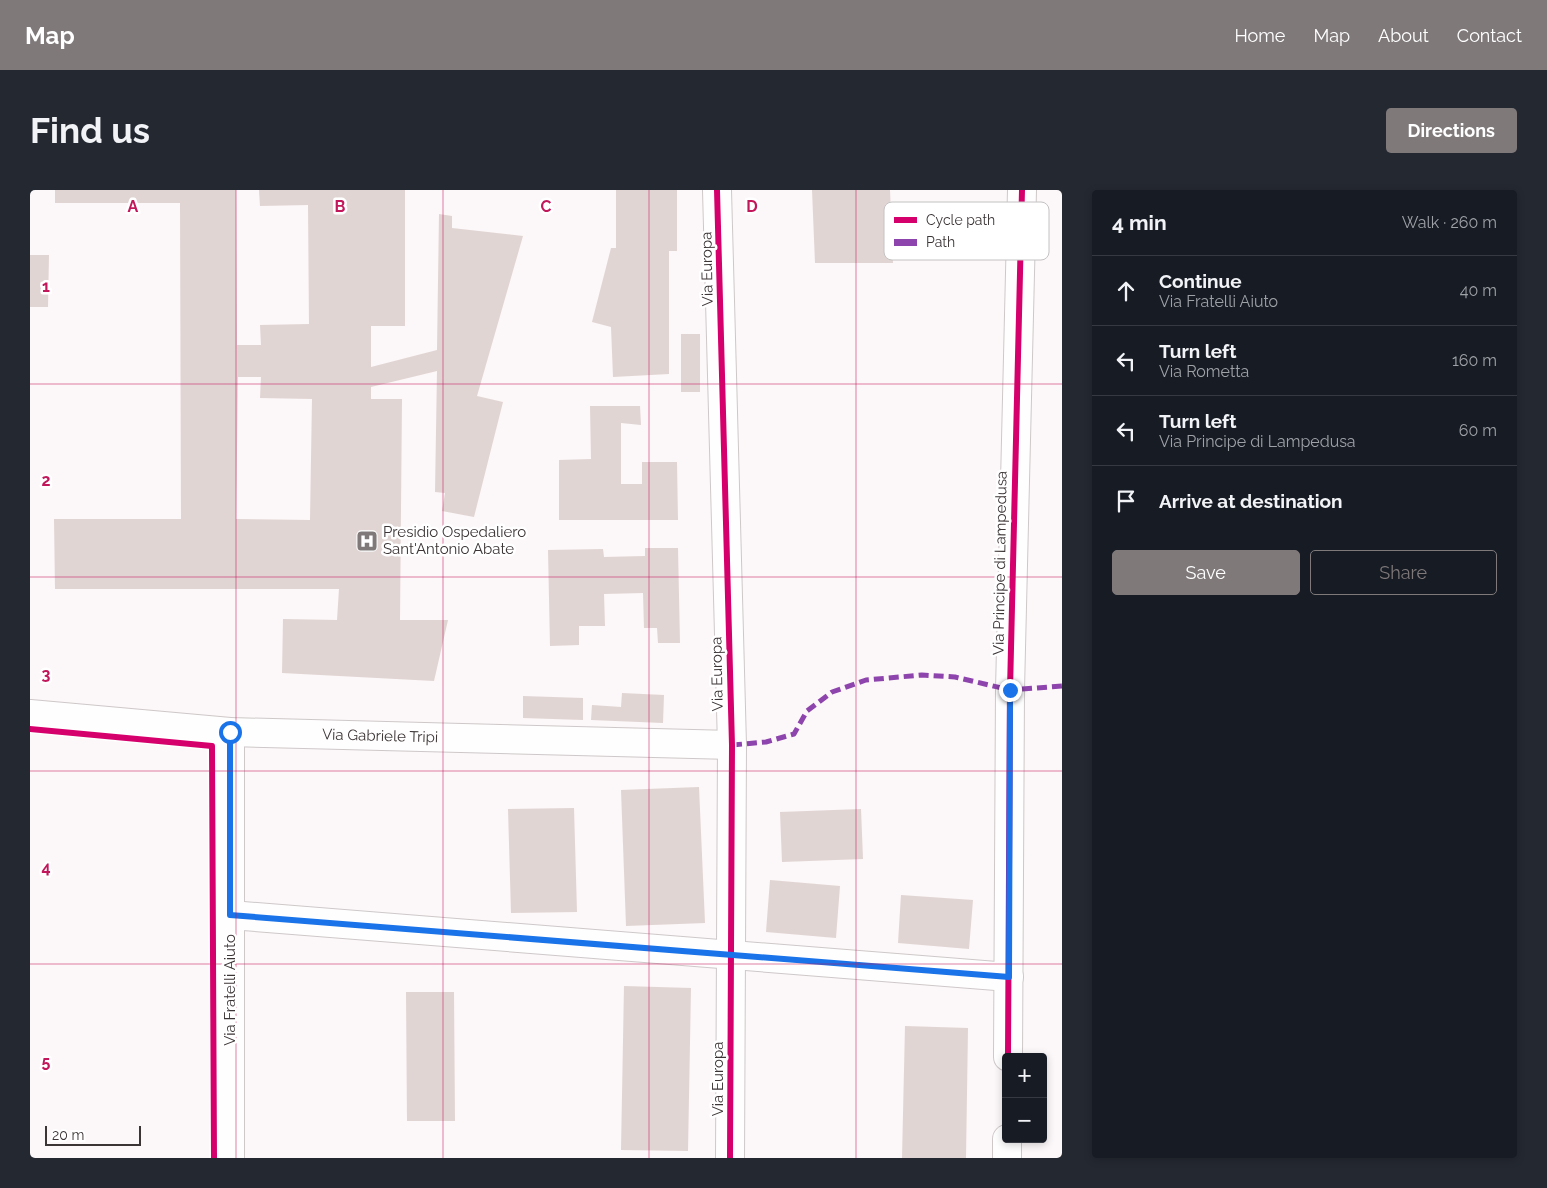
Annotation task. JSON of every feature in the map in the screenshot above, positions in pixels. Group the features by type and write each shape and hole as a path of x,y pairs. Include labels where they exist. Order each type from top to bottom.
{"street":[{"name":"Via Europa","path":"717,190 732,744 730,1158"},
{"name":"Via Principe di Lampedusa","path":"1008,1053 1010,690 1020,260"},
{"name":"Via Gabriele Tripi","path":"30,714 230,732 732,744"},
{"name":"Via Fratelli Aiuto","path":"230,732 230,1158"},
{"path":"230,915 1009,977"},
{"path":"1007,1158 1008,1143"}],"building":[{"path":"55,190 236,190 237,345 261,345 260,325 309,324 308,205 260,206 259,190 405,190 405,326 371,326 371,367 437,350 439,214 452,216 452,228 523,236 477,396 503,402 474,517 442,511 445,493 435,492 437,371 371,387 371,399 402,399 400,620 448,620 434,681 282,673 283,619 337,620 339,589 55,589 54,519 181,519 180,203 55,203","holes":["238,377 261,377 260,398 312,399 310,520 236,519"]},
{"path":"616,190 677,190 677,251 669,251 669,374 613,377 611,327 592,322 611,248 616,248"},
{"path":"812,190 890,190 890,202 884,202 884,260 893,260 893,263 815,263"},
{"path":"30,255 49,255 48,307 30,307"},
{"path":"681,334 700,334 700,392 681,392"},
{"path":"590,406 640,406 641,425 621,423 621,484 642,484 642,462 677,462 678,520 559,520 559,460 591,459"},
{"path":"645,548 678,548 680,643 658,643 657,628 644,628 643,593 604,594 605,626 579,626 579,645 550,646 548,550 603,549 604,557 645,556"},
{"path":"622,693 664,695 663,723 591,720 592,705 621,707"},
{"path":"523,696 583,698 583,720 523,718"},
{"path":"699,787 705,923 626,926 621,790"},
{"path":"574,808 577,912 511,913 508,809"},
{"path":"861,809 863,859 782,862 780,812"},
{"path":"770,880 840,886 836,938 766,932"},
{"path":"901,895 973,900 969,949 898,943"},
{"path":"624,986 691,988 688,1151 621,1150"},
{"path":"406,992 454,992 455,1121 407,1121"},
{"path":"905,1026 968,1028 966,1158 902,1158"}],"marked path":[{"path":"732,745 766,742 794,734 807,711 832,692 866,680 922,675 955,677 1010,690 1062,686"}],"cycle path":[{"path":"717,190 732,745 730,1158"},
{"path":"1022,190 1022,202"},
{"path":"1008,1053 1010,690 1020,260"},
{"path":"30,729 212,746 214,1158"}],"place":[{"name":"Presidio Ospedaliero Sant'Antonio Abate","path":"367,541"}],"route":[{"path":"230,732 230,915 1009,977 1010,690"}]}
